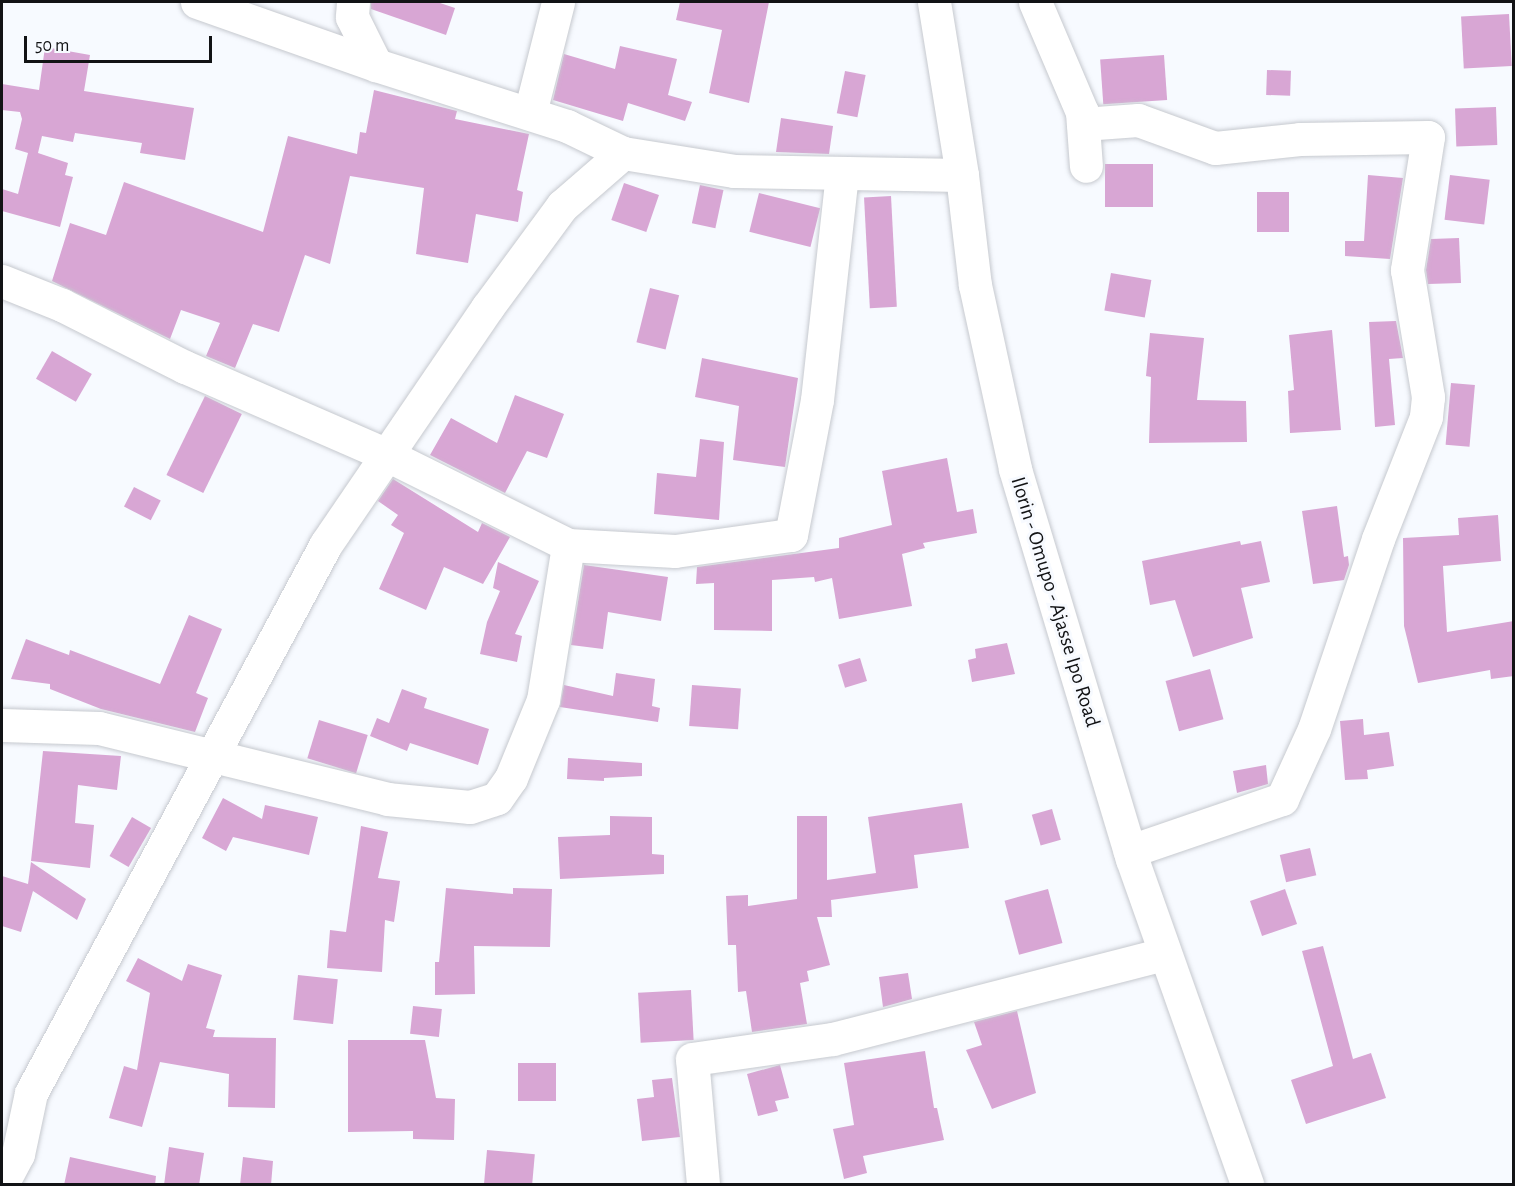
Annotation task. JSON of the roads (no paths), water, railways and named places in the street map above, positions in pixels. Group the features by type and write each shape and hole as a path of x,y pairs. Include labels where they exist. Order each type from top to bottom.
{"main road":[{"path":"197,2 376,65 530,112 623,153 734,171 842,175 962,175"},
{"path":"353,2 352,17 376,65"},
{"path":"530,112 558,2"},
{"name":"Ilorin - Omupo - Ajasse Ipo Road","path":"934,2 962,175 975,285 1015,469 1130,852 1247,1185"},
{"path":"1035,2 1082,112 1086,166"},
{"path":"1083,124 1138,120 1215,148 1300,139 1428,137 1407,270 1428,397 1426,417 1378,539 1314,729 1282,799 1130,852"},
{"path":"2,1184 18,1154 31,1093 216,754 326,544 385,454 562,206 623,153"},
{"path":"2,281 62,305 185,367 385,454 568,545 675,551 791,535 817,400 842,175"},
{"path":"2,725 99,728 216,754 387,799 470,807 497,798 511,778 543,700 568,545"},
{"path":"703,1185 692,1059 833,1039 1164,954"}]}
